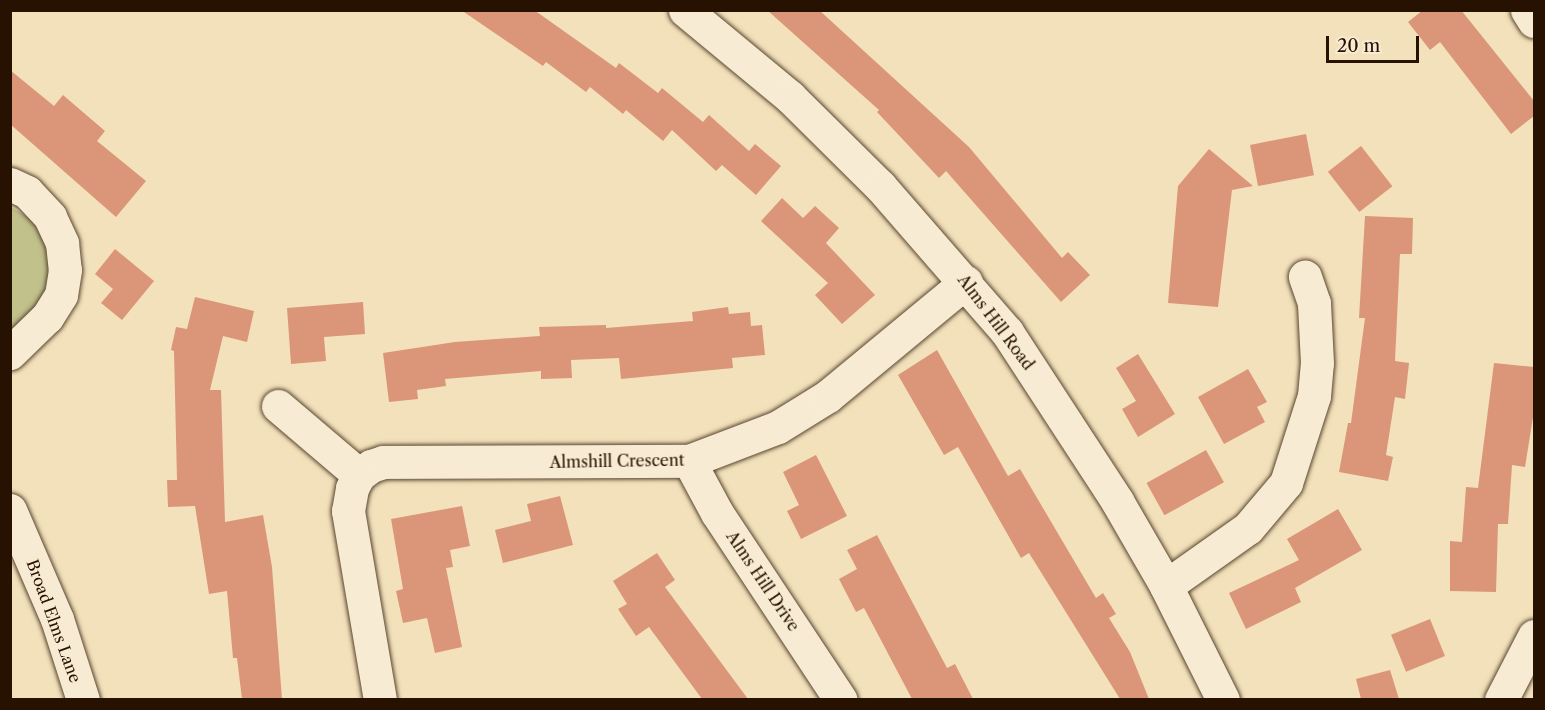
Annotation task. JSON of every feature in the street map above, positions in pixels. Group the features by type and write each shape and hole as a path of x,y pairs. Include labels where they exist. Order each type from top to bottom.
{"street":[{"name":"Alms Hill Road","path":"685,10 790,97 880,186 966,282 1062,413 1166,586 1223,699"},
{"path":"1527,10 1534,21"},
{"path":"10,184 27,192 50,217 62,243 65,270 61,295 47,317 10,353"},
{"path":"1166,586 1248,528 1286,483 1314,396 1317,363 1314,303 1305,277"},
{"name":"Almshill Crescent","path":"359,475 383,462 689,461 778,427 828,396 966,282"},
{"path":"278,406 359,475 348,511 380,699"},
{"name":"Alms Hill Drive","path":"689,461 717,513 841,699"},
{"name":"Broad Elms Lane","path":"10,510 57,619 83,699"},
{"path":"1501,699 1534,636"}],"green space":[{"path":"11,207 33,220 51,256 45,300 11,330"}],"building":[{"path":"461,10 534,10 616,68 619,63 658,93 662,88 703,122 709,115 749,151 755,144 781,166 756,195 722,165 716,171 672,130 663,141 626,110 623,114 590,87 586,92 546,62 543,66"},
{"path":"767,10 819,10 969,147 1062,258 1068,252 1090,275 1061,302 946,171 939,178 877,112 879,110"},
{"path":"1423,10 1461,10 1534,101 1534,116 1511,134 1440,42 1430,50 1408,22"},
{"path":"10,70 54,106 63,95 105,131 97,141 146,181 116,217 10,124"},
{"path":"1306,134 1314,175 1258,186 1250,145"},
{"path":"1361,146 1392,186 1359,212 1328,172"},
{"path":"1209,149 1253,186 1232,190 1218,307 1168,303 1178,186"},
{"path":"782,198 803,218 815,206 839,228 826,243 875,295 842,324 815,295 828,283 761,221"},
{"path":"1365,216 1413,218 1412,254 1400,254 1395,361 1409,363 1405,399 1395,397 1386,455 1393,457 1388,481 1339,472 1348,423 1351,423 1365,318 1359,318"},
{"path":"115,249 154,281 122,320 101,303 113,289 95,274"},
{"path":"195,297 254,311 247,342 223,336 210,390 221,390 225,522 263,515 272,567 282,699 242,699 237,658 233,658 227,591 209,594 195,506 168,507 167,480 177,480 174,351 171,350 176,327 187,329"},
{"path":"363,302 365,334 324,337 326,361 291,364 287,308"},
{"path":"728,307 729,314 750,312 751,326 762,325 765,355 732,358 733,368 621,379 619,358 571,360 572,378 541,379 541,371 445,379 446,386 417,390 418,399 389,402 383,353 455,342 540,336 539,327 606,325 606,328 693,321 692,312"},
{"path":"937,350 1008,476 1020,469 1096,598 1103,593 1116,614 1109,618 1130,652 1149,699 1120,699 1029,553 1021,558 958,447 944,455 898,375"},
{"path":"1138,354 1175,414 1138,437 1122,409 1136,401 1116,368"},
{"path":"1494,363 1534,367 1534,411 1525,467 1512,465 1508,524 1498,524 1496,592 1450,591 1450,541 1462,542 1466,487 1478,488"},
{"path":"1248,369 1267,402 1257,407 1265,422 1224,444 1198,397"},
{"path":"1206,450 1224,482 1164,515 1147,483"},
{"path":"816,455 847,516 801,539 787,511 799,505 783,472"},
{"path":"560,496 573,545 503,563 495,530 531,521 527,504"},
{"path":"462,506 470,546 450,550 453,567 446,568 462,647 435,653 427,618 403,623 396,591 403,589 391,519"},
{"path":"1338,509 1362,550 1295,588 1301,602 1246,629 1229,593 1299,560 1287,539"},
{"path":"877,535 947,668 955,664 973,699 912,699 864,608 856,612 839,579 857,569 847,550"},
{"path":"657,553 675,580 665,587 748,699 702,699 649,627 636,636 618,609 627,604 613,581"},
{"path":"1430,619 1445,656 1406,672 1391,635"},
{"path":"1390,670 1399,699 1361,699 1356,679"}]}
